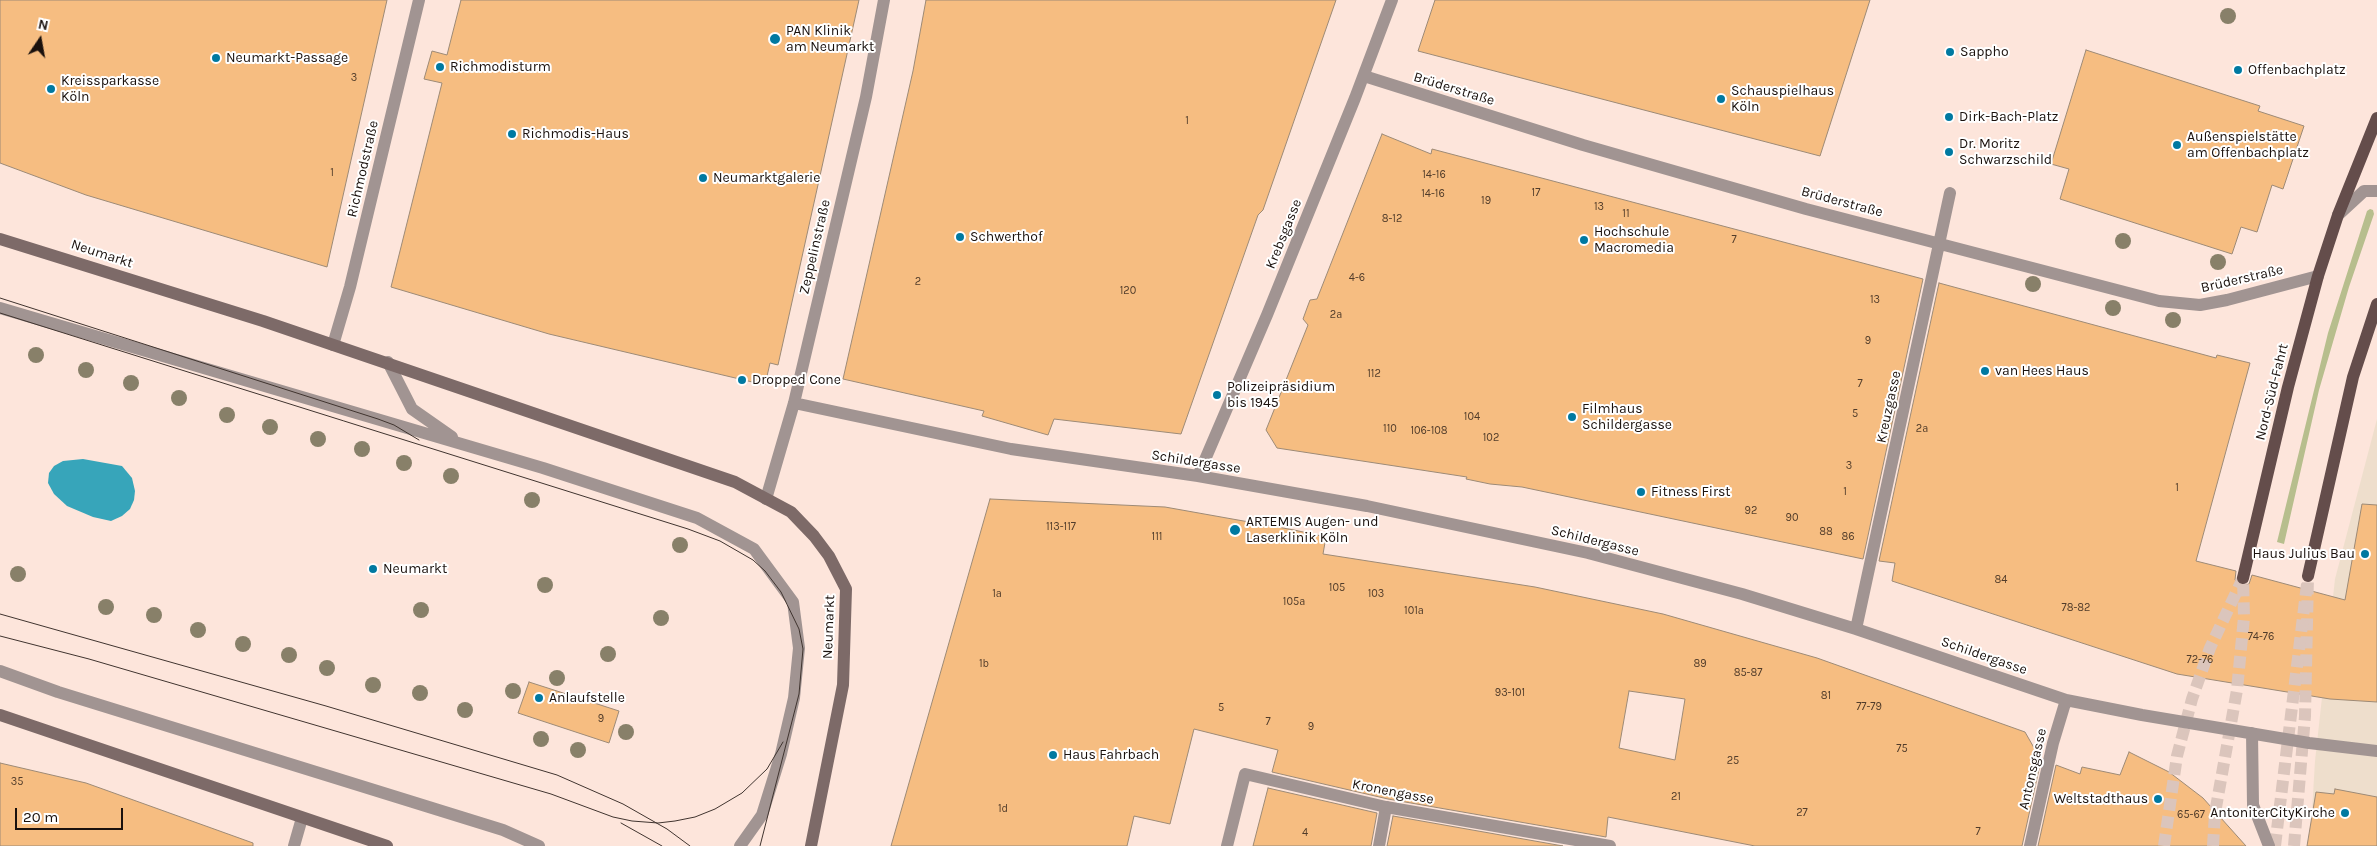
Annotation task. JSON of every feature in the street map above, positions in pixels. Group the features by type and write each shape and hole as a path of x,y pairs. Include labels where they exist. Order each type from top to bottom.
{"main road":[{"path":"2338,216 2377,118"},
{"name":"Nord-Süd-Fahrt","path":"2243,578 2288,387 2318,276 2338,216"},
{"name":"Neumarkt","path":"0,239 59,256 388,362 735,482 791,512 814,536 829,556 846,589 843,685 809,844"},
{"path":"2308,576 2353,377 2377,304"},
{"path":"0,715 386,846"}],"street":[{"name":"Richmodstraße","path":"333,345 350,287 419,0"},
{"name":"Zeppelinstraße","path":"766,499 794,403 866,98 884,0"},
{"name":"Krebsgasse","path":"1198,476 1271,306 1364,76 1392,0"},
{"name":"Brüderstraße","path":"1364,76 1583,145 1806,208 2159,301 2200,305 2227,300 2318,276"},
{"path":"2338,216 2364,191 2377,191"},
{"name":"Kreuzgasse","path":"1856,628 1950,193"},
{"path":"0,308 484,451 698,518 754,549 793,602 799,648 794,698 762,815 740,846"},
{"path":"388,362 412,409 448,436 484,451"},
{"name":"Schildergasse","path":"794,403 1011,449 1198,476 1367,506 1588,553 1742,594 1856,628 2066,700 2252,734 2377,751"},
{"path":"0,671 58,692 503,830 539,846"},
{"name":"Antonsgasse","path":"2030,846 2053,743 2066,700"},
{"path":"2252,734 2253,805 2269,846"},
{"name":"Kronengasse","path":"1228,846 1245,774 1386,808 1610,846"},
{"path":"1379,846 1386,808"},
{"path":"294,846 302,818"}],"shaded area":[{"path":"2377,419 2377,846 2310,846 2315,761 2335,579"}],"green space":[{"path":"2373,210 2374,214 2349,287 2319,390 2284,544 2277,542 2328,333 2367,211"}],"water":[{"path":"83,459 122,466 132,478 135,491 134,500 130,509 122,516 111,521 93,517 67,506 54,494 48,483 49,473 54,466 63,461"}],"building":[{"path":"0,0 387,0 327,267 86,195 0,163"},
{"name":"Neumarktgalerie","path":"461,0 859,0 778,365 770,363 765,385 549,334 391,287 442,83 424,79 432,51 447,55"},
{"path":"926,0 1336,0 1263,210 1258,215 1181,434 1054,419 1048,435 982,416 984,411 843,379 913,71"},
{"name":"Schauspielhaus Köln","path":"1435,0 1870,0 1820,156 1418,51"},
{"name":"Außenspielstätte am Offenbachplatz","path":"2086,50 2260,106 2258,111 2304,126 2283,189 2272,185 2257,232 2241,227 2232,254 2060,199 2069,169 2051,164"},
{"path":"1382,134 1431,154 1432,149 1923,279 1863,559 1522,487 1490,484 1466,479 1467,477 1277,448 1266,430 1308,325 1303,319 1310,300 1317,299"},
{"path":"1939,283 2216,358 2217,355 2250,363 2196,561 2236,571 2235,580 2241,586 2249,584 2252,575 2345,600 2362,504 2377,505 2377,702 2330,699 2177,674 1892,581 1895,563 1879,561"},
{"path":"990,499 1165,507 1326,537 1323,554 1535,587 1663,614 1817,658 2025,732 2041,760 2022,846 1755,846 1608,817 1606,837 1388,799 1272,772 1278,750 1194,729 1170,824 1134,816 1127,846 891,846","holes":["1629,691 1685,699 1675,760 1619,748"]},
{"path":"529,682 619,711 609,743 518,713"},
{"name":"Weltstadthaus","path":"2129,752 2169,772 2203,798 2246,846 2038,846 2056,765 2080,774 2082,767 2120,775"},
{"path":"0,763 86,783 253,843 253,846 0,846"},
{"path":"1268,788 1377,813 1371,846 1253,846"},
{"name":"AntoniterCityKirche","path":"2335,789 2377,797 2377,846 2307,846 2316,792 2334,794"},
{"path":"1393,816 1563,846 1387,846"}],"tunnel":[{"path":"2294,846 2305,716 2308,576"},
{"path":"2275,846 2308,576"},
{"path":"2164,846 2177,756 2192,699 2210,648 2243,578"},
{"path":"2213,846 2215,813 2237,690 2244,617 2243,578"}],"tram line":[{"path":"0,298 378,419 394,425 419,440"},
{"path":"0,313 688,529 720,541 753,560 765,571 781,592 799,629 803,649 799,694 760,846"},
{"path":"0,614 326,706 557,775 623,804 667,829 690,846"},
{"path":"0,636 89,659 551,794 613,817 632,821 658,823 675,821 695,817 715,809 742,793 767,769 783,742"},
{"path":"621,823 662,846"}],"place":[{"name":"PAN Klinik am Neumarkt","path":"775,39"},
{"name":"Sappho","path":"1950,52"},
{"name":"Neumarkt-Passage","path":"216,58"},
{"name":"Richmodisturm","path":"440,67"},
{"name":"Offenbachplatz","path":"2238,70"},
{"name":"Kreissparkasse Köln","path":"51,89"},
{"name":"Schauspielhaus Köln","path":"1721,99"},
{"name":"Dirk-Bach-Platz","path":"1949,117"},
{"name":"Richmodis-Haus","path":"512,134"},
{"name":"Außenspielstätte am Offenbachplatz","path":"2177,145"},
{"name":"Dr. Moritz Schwarzschild","path":"1949,152"},
{"name":"Neumarktgalerie","path":"703,178"},
{"name":"Schwerthof","path":"960,237"},
{"name":"Hochschule Macromedia","path":"1584,240"},
{"name":"van Hees Haus","path":"1985,371"},
{"name":"Dropped Cone","path":"742,380"},
{"name":"Polizeipräsidium bis 1945","path":"1217,395"},
{"name":"Filmhaus Schildergasse","path":"1572,417"},
{"name":"Fitness First","path":"1641,492"},
{"name":"ARTEMIS Augen- und Laserklinik Köln","path":"1235,530"},
{"name":"Haus Julius Bau","path":"2365,554"},
{"name":"Neumarkt","path":"373,569"},
{"name":"Anlaufstelle","path":"539,698"},
{"name":"Haus Fahrbach","path":"1053,755"},
{"name":"Weltstadthaus","path":"2158,799"},
{"name":"AntoniterCityKirche","path":"2345,813"}]}
